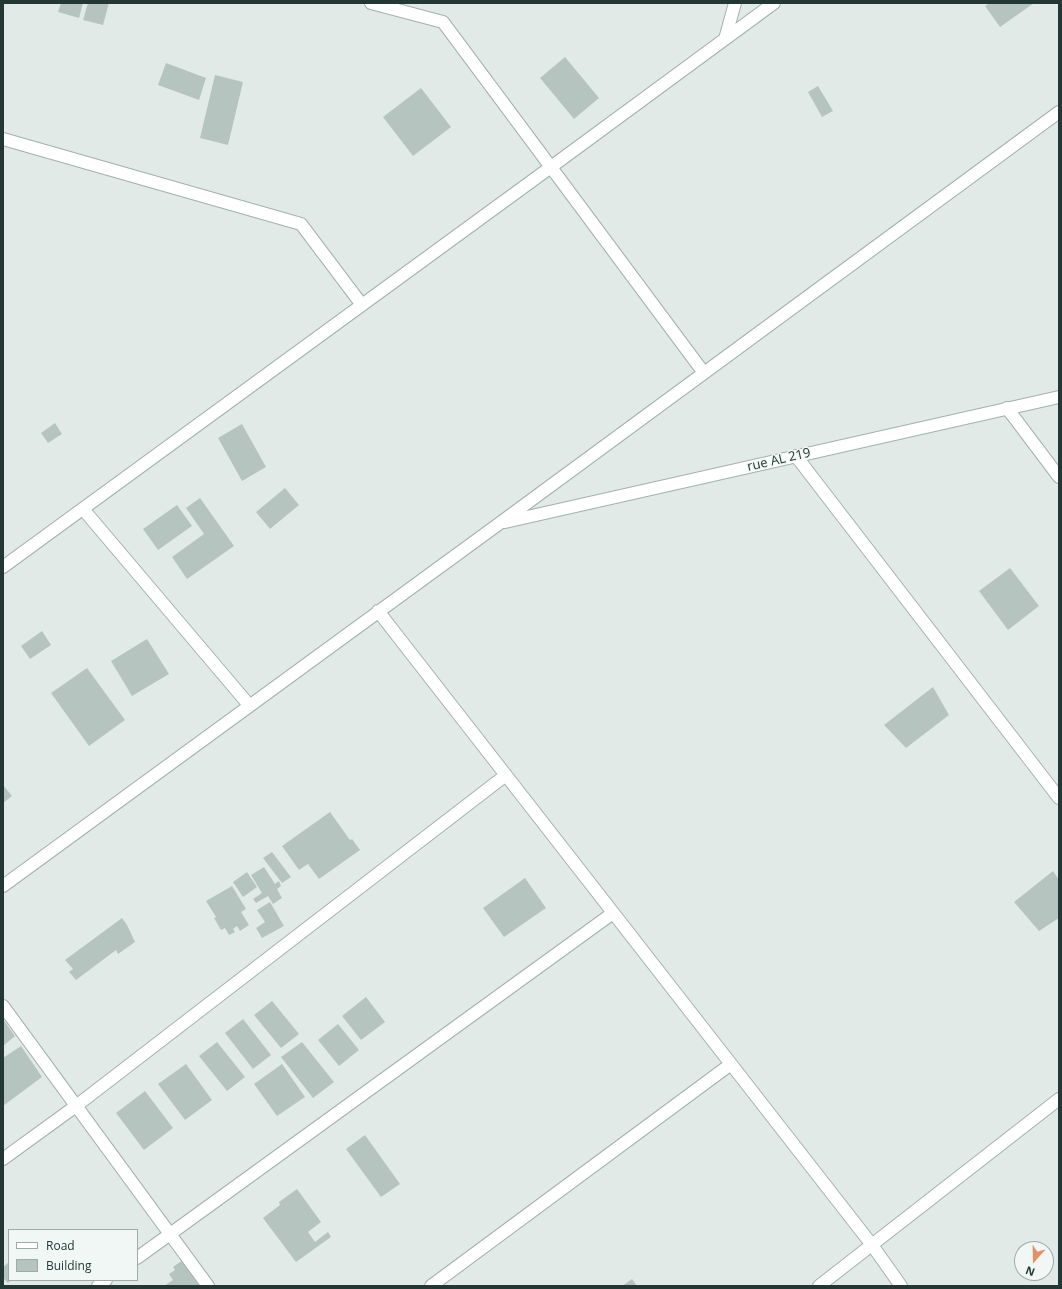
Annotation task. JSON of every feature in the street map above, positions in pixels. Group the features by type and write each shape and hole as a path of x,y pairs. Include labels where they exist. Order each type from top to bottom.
{"street":[{"path":"371,3 443,22 704,373"},
{"path":"725,38 735,3"},
{"path":"3,568 774,3"},
{"path":"3,886 1059,112"},
{"path":"3,139 301,224 362,305"},
{"name":"rue AL 219","path":"500,523 1059,397"},
{"path":"1007,408 1059,477"},
{"path":"796,456 1059,798"},
{"path":"82,509 249,705"},
{"path":"378,611 731,1064 872,1246 901,1286"},
{"path":"3,1159 76,1106 506,776"},
{"path":"138,1257 613,913"},
{"path":"3,1006 208,1286"},
{"path":"430,1286 731,1064"},
{"path":"819,1286 1059,1099"}],"building":[{"path":"61,3 83,3 79,18 58,12"},
{"path":"88,3 109,3 103,25 83,20"},
{"path":"990,3 1034,3 1000,27 985,6"},
{"path":"565,57 599,98 574,119 540,78"},
{"path":"166,63 206,78 199,100 158,85"},
{"path":"215,75 243,82 228,145 200,138"},
{"path":"818,86 833,111 822,117 808,92"},
{"path":"421,88 451,127 413,156 383,117"},
{"path":"55,423 62,434 48,443 41,433"},
{"path":"242,424 266,467 242,481 218,438"},
{"path":"285,488 299,505 270,529 256,512"},
{"path":"200,498 234,546 187,579 172,557 204,534 186,508"},
{"path":"177,505 192,526 158,550 143,529"},
{"path":"1010,568 1039,606 1008,630 979,591"},
{"path":"42,631 51,645 30,659 21,646"},
{"path":"147,639 169,674 132,696 111,661"},
{"path":"87,668 125,720 89,746 51,693"},
{"path":"933,687 949,715 906,748 884,725"},
{"path":"3,785 12,796 3,803"},
{"path":"330,812 350,840 352,839 360,850 319,879 308,864 299,870 282,846"},
{"path":"272,852 291,877 282,883 263,858"},
{"path":"264,867 275,884 279,881 281,886 277,889 282,898 273,904 268,896 256,903 253,899 262,893 251,875"},
{"path":"1053,871 1059,880 1059,918 1039,931 1014,902"},
{"path":"247,872 257,887 243,897 233,882"},
{"path":"525,878 546,908 504,937 483,908"},
{"path":"232,886 246,909 241,912 249,925 240,931 237,926 233,929 235,932 229,935 225,928 221,930 214,918 216,917 206,901"},
{"path":"270,902 284,926 262,938 256,928 265,922 257,910"},
{"path":"122,918 135,942 118,954 116,950 76,980 69,972 73,969 65,960"},
{"path":"366,997 385,1022 361,1040 342,1016"},
{"path":"272,1001 299,1034 281,1048 254,1015"},
{"path":"3,1019 15,1036 3,1046"},
{"path":"243,1019 271,1055 253,1069 225,1033"},
{"path":"338,1024 359,1050 339,1066 318,1040"},
{"path":"217,1042 245,1077 227,1091 199,1056"},
{"path":"302,1042 334,1082 313,1098 281,1057"},
{"path":"21,1046 42,1077 3,1106 3,1058"},
{"path":"186,1064 212,1100 185,1120 158,1084"},
{"path":"282,1064 305,1097 277,1116 254,1084"},
{"path":"145,1091 173,1128 144,1150 116,1113"},
{"path":"365,1135 400,1184 381,1197 346,1149"},
{"path":"297,1189 321,1222 308,1232 315,1242 328,1232 331,1237 296,1262 263,1218 280,1205 279,1202"},
{"path":"190,1255 210,1286 164,1286 173,1280 169,1274 175,1270 173,1267"},
{"path":"8,1263 8,1281 10,1281 8,1283 3,1278 3,1267"},
{"path":"632,1279 637,1286 622,1286"}]}
